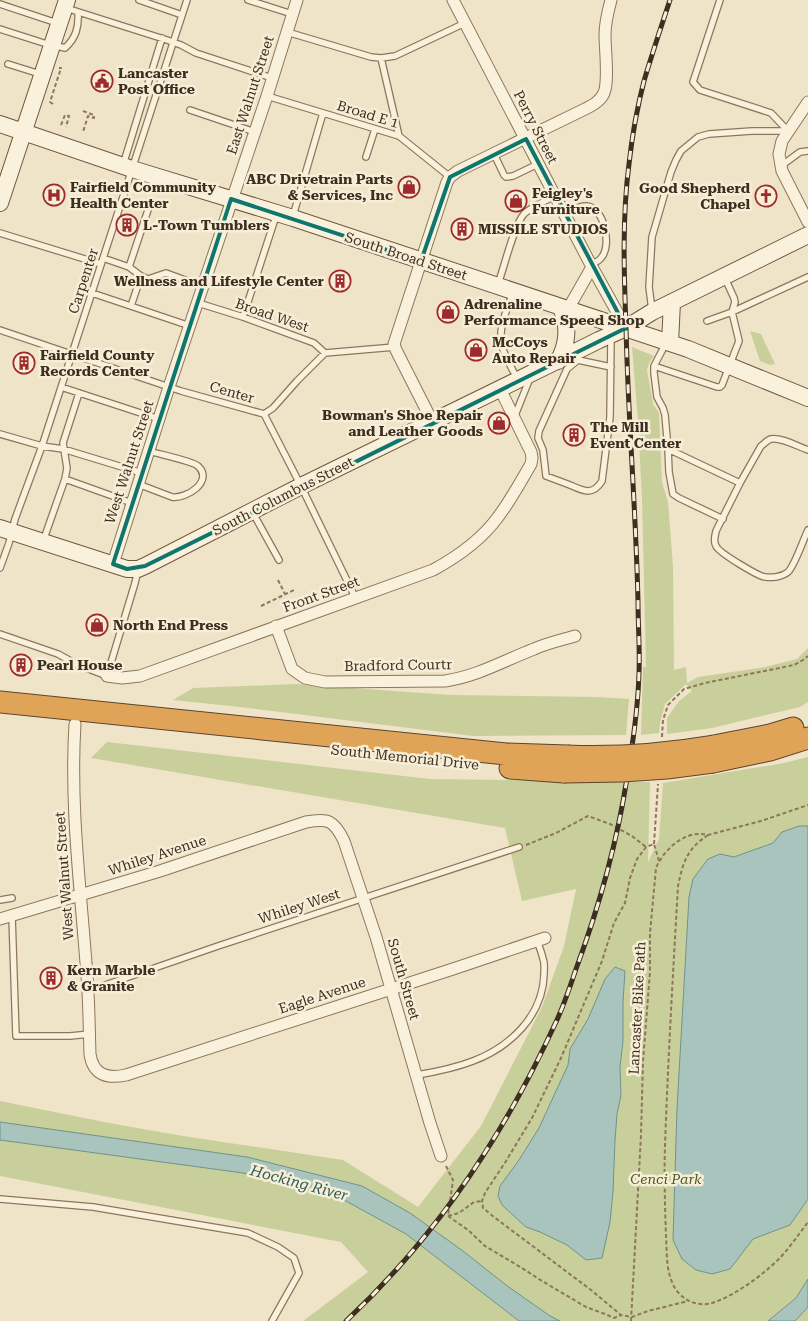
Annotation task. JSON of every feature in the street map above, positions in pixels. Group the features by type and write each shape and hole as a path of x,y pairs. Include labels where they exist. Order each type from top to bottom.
{"highway":[{"name":"South Memorial Drive","path":"0,702 506,754 622,771 714,754 770,750 804,727"},
{"name":"South Memorial Drive","path":"0,717 504,768 566,764"}],"street":[{"name":"East Walnut Street","path":"231,199 267,96 297,0"},
{"name":"Perry Street","path":"453,0 591,266 618,331"},
{"path":"432,421 395,346 395,340 441,196 450,177 458,170 589,108 600,99 606,82 606,25 611,0"},
{"path":"0,203 42,75 56,46 59,23 70,7"},
{"path":"808,102 782,141 779,154 781,166 808,222"},
{"name":"South Broad Street","path":"0,124 564,308 618,331 668,342 731,365 808,398"},
{"name":"West Walnut Street","path":"112,564 169,386 204,287 231,199"},
{"name":"South Columbus Street","path":"138,569 432,421 558,361 576,356 652,312 808,235"},
{"path":"558,361 563,353 566,339 564,308 591,266"},
{"path":"668,342 672,302"},
{"name":"Front Street","path":"107,676 122,678 140,676 433,570 452,560 474,542 498,518 531,464 531,452 500,388"},
{"path":"6,530 127,569 138,569"},
{"name":"Bradford Courtr","path":"276,626 292,669 305,678 325,682 445,681 459,679 479,673 533,649 575,636"},
{"name":"West Walnut Street","path":"75,724 73,749 74,799 88,991 90,1054 92,1064 97,1070 108,1076"},
{"name":"Whiley Avenue","path":"0,919 80,896 306,822 323,820"},
{"name":"South Street","path":"323,820 335,826 344,841 376,937 441,1156"},
{"name":"Eagle Avenue","path":"108,1076 126,1075 541,939"}],"lane":[{"path":"139,0 182,14"},
{"name":"Carpenter","path":"0,568 6,530 16,519 42,446 102,261 128,167 174,42 187,0"},
{"path":"248,0 292,14"},
{"path":"720,0 693,82 700,90 771,113 788,131"},
{"path":"0,4 59,23"},
{"path":"70,7 174,42 196,53 272,78"},
{"path":"0,29 56,46 73,40 79,23 70,7"},
{"path":"287,32 380,58 395,56 465,23"},
{"path":"128,167 162,38"},
{"path":"380,58 399,136"},
{"path":"8,64 42,75"},
{"name":"Broad E 1","path":"267,96 399,136 450,177"},
{"path":"190,110 255,132"},
{"path":"243,317 285,216 323,113"},
{"path":"366,157 375,129"},
{"path":"652,312 649,287 652,237 671,172 681,151 698,137 709,134 788,131"},
{"path":"781,166 800,152 808,151"},
{"path":"494,154 506,177 519,174 538,164"},
{"path":"514,418 525,376 504,351 501,342 505,289 517,227 523,216 532,208 555,196"},
{"path":"130,267 150,204"},
{"path":"565,214 578,208 589,206 600,216 605,230 606,241 601,258 591,266"},
{"path":"0,233 130,267 148,279 166,274 204,287"},
{"path":"131,306 141,276"},
{"path":"654,366 720,387 722,385 739,341 732,312 735,302 724,276"},
{"path":"707,321 732,312 808,277"},
{"path":"92,293 190,326"},
{"name":"Broad West","path":"198,303 314,343 325,353"},
{"name":"Center","path":"0,330 169,386 264,414 355,597"},
{"path":"611,367 576,356 567,369 539,431 538,438 543,450 546,476 583,491 592,491 599,487 602,481 610,417 611,367 618,331"},
{"path":"668,342 654,366 654,373 657,397 665,416 669,472 673,494 722,519"},
{"path":"264,414 273,408 325,353 395,346"},
{"path":"61,387 159,419"},
{"path":"44,542 65,479 66,468 62,443 79,393"},
{"path":"0,434 42,446 63,449 140,478 172,497 178,498 196,489 202,481 202,471 197,464 149,451"},
{"path":"808,450 784,441 772,439 765,442 740,483 716,531 714,540 718,550 730,559 764,577 782,576 789,571 808,530"},
{"path":"668,449 740,483"},
{"path":"65,479 132,503"},
{"path":"252,511 279,560"},
{"path":"0,634 58,654 78,665 107,676 138,569"},
{"name":"Whiley West","path":"88,991 519,847"},
{"path":"0,900 12,898"},
{"path":"12,916 16,1036 90,1034"},
{"path":"417,1075 471,1062 490,1054 514,1038 538,1006 544,985 544,960 541,939"},
{"path":"0,1199 94,1207 248,1233 278,1247 294,1258 299,1273 272,1321"}],"path":[{"path":"53,104 50,102 61,68"},
{"path":"54,87 58,88"},
{"path":"83,111 94,115 94,118 88,116 83,132"},
{"path":"62,125 65,115 67,115 69,116 66,127"},
{"path":"64,119 68,120"},
{"path":"278,580 285,594"},
{"path":"261,606 296,589"},
{"path":"662,740 663,720 668,705 684,690 705,683 794,665 808,656"},
{"path":"659,779 654,844 659,861"},
{"path":"808,806 708,835 692,848 684,860 678,886 664,1191 667,1263 672,1283 688,1301 699,1304 713,1303 744,1286 770,1268 787,1250 808,1222"},
{"path":"519,847 556,833 588,816 610,824 632,836 646,847"},
{"path":"659,861 682,838 702,833 708,835"},
{"path":"654,844 646,847 637,859 630,878 625,903 614,923 602,962 561,1058 532,1118 485,1193 482,1201 483,1208 621,1315 632,1317 688,1301"},
{"name":"Lancaster Bike Path","path":"631,1321 642,1135 643,1061 650,972 650,933 655,872 659,861"},
{"path":"441,1156 453,1180 448,1216"},
{"path":"448,1216 459,1213 474,1202 482,1201"},
{"path":"448,1216 468,1230 485,1246 571,1299 614,1318 621,1315"}],"highlighted area":[{"path":"526,139 626,328 145,566 127,569 113,564 231,199 421,261 450,177"}],"green space":[{"path":"750,331 761,334 775,364 770,365 760,361"},
{"path":"632,347 654,356 647,370 653,404 659,413 662,482 668,502 673,566 674,670 686,667 687,683 698,677 765,667 797,659 808,648 808,702 800,707 712,728 667,734 667,718 679,701 692,691 686,684 665,704 659,733 641,735 643,667 646,667 642,499"},
{"path":"296,684 451,695 629,699 626,735 473,736 173,700 193,688"},
{"name":"Cenci Park","path":"107,742 430,779 650,782 648,862 659,839 663,783 784,763 808,757 808,1321 303,1321 368,1272 341,1242 0,1176 0,1101 177,1135 343,1160 418,1207 481,1126 542,1007 564,946 576,889 522,901 505,828 91,758"}],"water":[{"path":"799,826 808,826 808,1199 790,1225 753,1239 730,1269 712,1274 696,1270 682,1259 673,1240 677,1109 689,897 693,879 708,859 720,854 734,857 773,843 782,832"},
{"path":"615,967 625,971 623,1041 620,1067 621,1095 617,1114 613,1192 610,1222 602,1258 586,1260 567,1245 526,1227 502,1205 498,1196 500,1186 539,1128 568,1065 570,1049 588,1019 605,979"},
{"name":"Hocking River","path":"0,1122 247,1157 362,1186 410,1213 506,1285 560,1321 519,1321 406,1234 346,1201 243,1173 0,1140"},
{"path":"808,1279 808,1307 795,1321 768,1321 796,1298"}],"railway":[{"path":"346,1321 379,1289 439,1219 466,1182 514,1104 536,1063 564,1003 592,922 613,851 633,739 638,699 639,664 637,568 628,396 624,246 625,205 630,154 639,102 670,0"}],"place":[{"name":"Lancaster Post Office","path":"102,81"},
{"name":"ABC Drivetrain Parts & Services, Inc","path":"409,187"},
{"name":"Fairfield Community Health Center","path":"54,195"},
{"name":"Good Shepherd Chapel","path":"766,196"},
{"name":"Feigley's Furniture","path":"516,201"},
{"name":"L-Town Tumblers","path":"127,225"},
{"name":"MISSILE STUDIOS","path":"462,229"},
{"name":"Wellness and Lifestyle Center","path":"340,281"},
{"name":"Adrenaline Performance Speed Shop","path":"448,312"},
{"name":"McCoys Auto Repair","path":"476,350"},
{"name":"Fairfield County Records Center","path":"24,363"},
{"name":"Bowman's Shoe Repair and Leather Goods","path":"499,423"},
{"name":"The Mill Event Center","path":"574,435"},
{"name":"North End Press","path":"97,625"},
{"name":"Pearl House","path":"21,665"},
{"name":"Kern Marble & Granite","path":"51,978"}]}
